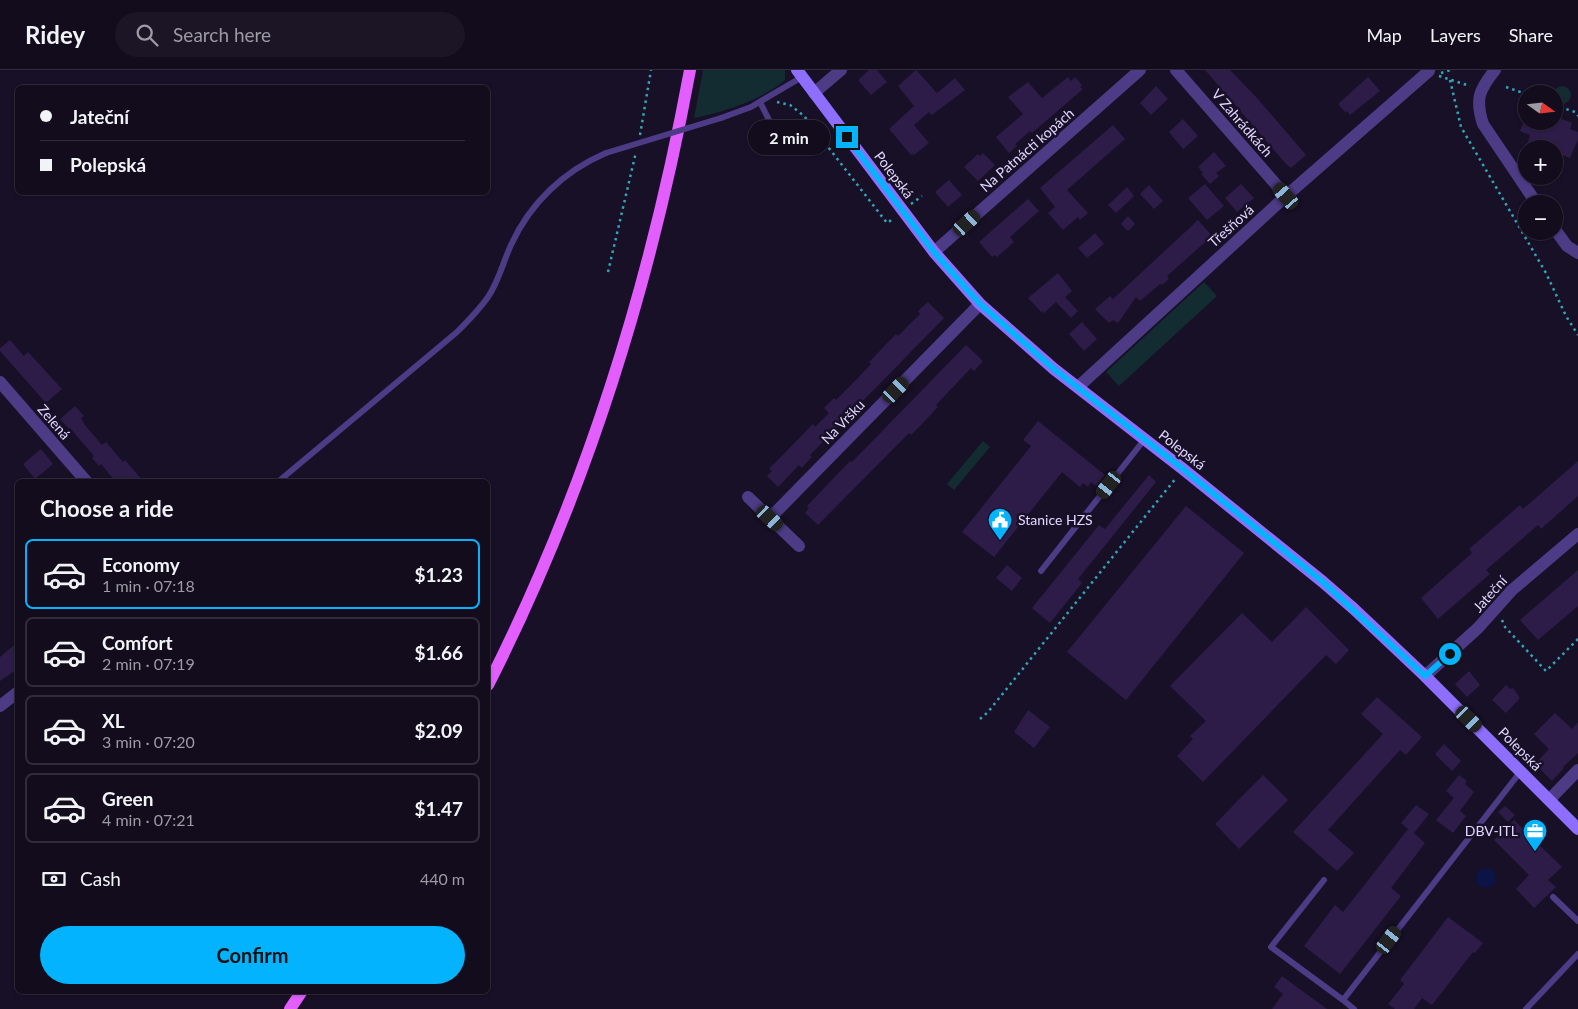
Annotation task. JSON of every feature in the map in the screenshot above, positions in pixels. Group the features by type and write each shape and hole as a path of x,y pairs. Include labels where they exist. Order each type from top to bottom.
{"main road":[{"path":"490,681 559,527 593,438 622,350 662,208 690,70"},
{"name":"Polepská","path":"800,73 934,252 980,304 1014,336 1323,582 1425,676 1578,829"},
{"path":"290,1009 300,994"}],"street":[{"path":"814,93 841,70"},
{"name":"Na Patnácti kopách","path":"934,252 1140,70"},
{"name":"V Zahrádkách","path":"1176,70 1286,196"},
{"path":"1495,70 1478,98 1478,109 1483,124 1532,195"},
{"name":"Třešňová","path":"1078,387 1286,196 1429,71"},
{"path":"1563,240 1567,246 1578,254"},
{"name":"Na Vršku","path":"770,518 980,304"},
{"name":"Zelená","path":"0,382 84,479"},
{"path":"748,497 799,546"},
{"name":"Jateční","path":"1425,676 1478,628 1512,590 1578,534"},
{"path":"0,706 15,694"},
{"path":"1549,800 1578,770"}],"lane":[{"path":"281,479 457,332 479,309 501,274 517,232 537,203 569,173 588,161 606,153 743,110 760,102 800,73"},
{"path":"760,102 776,134"},
{"path":"1041,571 1144,440"},
{"path":"1343,1000 1521,771"},
{"path":"1324,880 1271,947 1354,1009"},
{"path":"1553,897 1578,921"},
{"path":"1526,1009 1578,954"}],"path":[{"path":"639,138 651,70"},
{"path":"1451,70 1436,75 1482,89"},
{"path":"1450,80 1461,127 1546,273 1566,316 1578,335"},
{"path":"1506,87 1518,91"},
{"path":"760,102 784,103 799,112 887,224 922,196"},
{"path":"1563,108 1575,112 1578,116"},
{"path":"608,272 637,148"},
{"path":"980,719 994,705 1183,469"},
{"path":"1502,620 1505,627 1546,671 1578,639"}],"green space":[{"path":"703,70 785,70 785,80 754,99 718,112 694,118"},
{"path":"1563,86 1566,86 1571,91 1571,99 1566,104 1563,104"},
{"path":"1204,282 1217,296 1119,386 1106,372"},
{"path":"983,441 990,447 954,490 947,484"}],"shaded area":[{"path":"1486,868 1493,871 1496,878 1493,885 1486,888 1479,885 1476,878 1479,871"}],"building":[{"path":"869,70 877,70 887,82 871,95 858,80"},
{"path":"916,70 937,93 955,78 965,90 932,115 929,112 914,125 929,143 914,155 911,155 889,129 914,106 898,86"},
{"path":"1205,70 1230,70 1306,155 1291,168 1286,164"},
{"path":"1068,77 1071,81 1075,77 1083,89 1032,133 1030,131 1015,144 1017,146 1009,153 996,137 1023,114 1008,97 1028,82 1042,98"},
{"path":"1368,77 1380,91 1350,115 1347,111 1346,113 1338,104"},
{"path":"1156,86 1168,99 1151,115 1140,103"},
{"path":"1183,119 1198,136 1183,149 1169,132"},
{"path":"1563,120 1572,123 1570,129 1578,132 1578,139 1570,158 1563,155 1563,140 1529,140 1530,135 1520,131 1563,130"},
{"path":"1113,125 1125,139 1067,190 1088,213 1080,220 1078,217 1063,230 1048,213 1055,207 1040,188"},
{"path":"1214,152 1226,166 1216,173 1219,176 1210,184 1201,174 1203,173 1198,167"},
{"path":"983,153 995,165 978,181 964,167 978,154 980,156"},
{"path":"949,180 962,195 948,207 935,192"},
{"path":"1205,184 1224,206 1207,220 1188,198"},
{"path":"1241,184 1254,198 1237,212 1225,198"},
{"path":"1149,185 1163,201 1154,209 1140,194"},
{"path":"1127,187 1134,196 1116,213 1108,205"},
{"path":"1028,199 1039,211 1010,237 1014,242 997,257 995,255 992,257 979,242"},
{"path":"1128,216 1135,224 1128,231 1121,224"},
{"path":"1198,220 1212,236 1167,276 1169,279 1140,301 1136,297 1118,323 1113,320 1109,323 1095,309 1110,296 1113,299"},
{"path":"1095,233 1104,244 1087,258 1078,248"},
{"path":"1058,273 1072,291 1065,297 1078,311 1071,318 1056,302 1044,313 1028,298"},
{"path":"928,302 944,318 810,455 812,457 802,468 799,465 778,487 767,476 772,471 769,469 813,424 815,427 829,413 824,408 834,398 836,400 853,383 871,364 869,362 896,334 898,336 920,314 918,311"},
{"path":"1082,322 1097,339 1084,351 1069,334"},
{"path":"10,340 24,356 28,352 62,389 46,403 0,351 0,348"},
{"path":"966,345 983,361 974,371 971,368 936,405 938,407 920,426 911,435 909,433 818,525 805,513 809,508 807,506"},
{"path":"75,406 84,416 81,418 84,424 102,445 106,442 123,462 125,460 141,479 113,479 101,464 99,466 92,458 94,456 60,419"},
{"path":"1038,421 1105,475 1096,486 1091,482 1088,487 1083,483 1080,487 1062,472 994,557 962,532 1031,446 1023,440"},
{"path":"41,449 53,464 35,479 23,464"},
{"path":"1578,461 1578,496 1541,529 1538,525 1486,570 1490,574 1438,619 1421,598 1472,553 1469,549 1520,505 1523,509"},
{"path":"1149,475 1156,482 1078,579 1082,583 1050,623 1032,608 1099,525 1105,529"},
{"path":"1186,506 1244,553 1126,700 1067,652"},
{"path":"1007,565 1022,578 1012,591 996,578"},
{"path":"1578,570 1578,606 1538,640 1520,620"},
{"path":"1306,607 1349,650 1336,664 1326,655 1203,782 1177,756 1193,739 1190,736 1206,721 1170,686 1242,613 1272,642"},
{"path":"15,644 15,673 13,672 0,681 0,657"},
{"path":"1469,671 1480,685 1467,697 1455,684"},
{"path":"1506,685 1510,689 1513,688 1520,698 1506,713 1492,700"},
{"path":"1377,697 1422,737 1406,755 1400,750 1328,830 1354,853 1337,871 1293,832 1383,734 1361,714"},
{"path":"1028,710 1050,727 1034,748 1014,732"},
{"path":"1555,713 1572,729 1578,722 1578,753 1552,781 1535,764 1549,749 1534,734"},
{"path":"1444,744 1461,761 1452,771 1435,754"},
{"path":"1263,775 1288,800 1239,849 1215,824"},
{"path":"1459,775 1467,781 1465,784 1474,792 1460,811 1466,816 1453,833 1436,820 1454,798 1446,791"},
{"path":"1416,805 1429,814 1414,833 1425,843 1391,888 1401,896 1340,974 1304,946 1335,905 1343,912 1408,829 1401,823"},
{"path":"1505,806 1515,815 1508,822 1498,812"},
{"path":"1514,820 1562,867 1548,880 1556,887 1534,908 1516,889 1529,875 1494,840"},
{"path":"1448,917 1483,943 1475,953 1473,952 1432,1005 1422,998 1414,1009 1395,1009 1388,1004 1404,984 1400,980"},
{"path":"1282,976 1327,1009 1272,1009 1283,994 1274,987"}],"place":[{"name":"Stanice HZS","path":"1000,541"},
{"name":"DBV-ITL","path":"1535,852"}],"route":[{"path":"847,137 950,272 1007,330 1323,582 1425,676 1450,654"}]}
